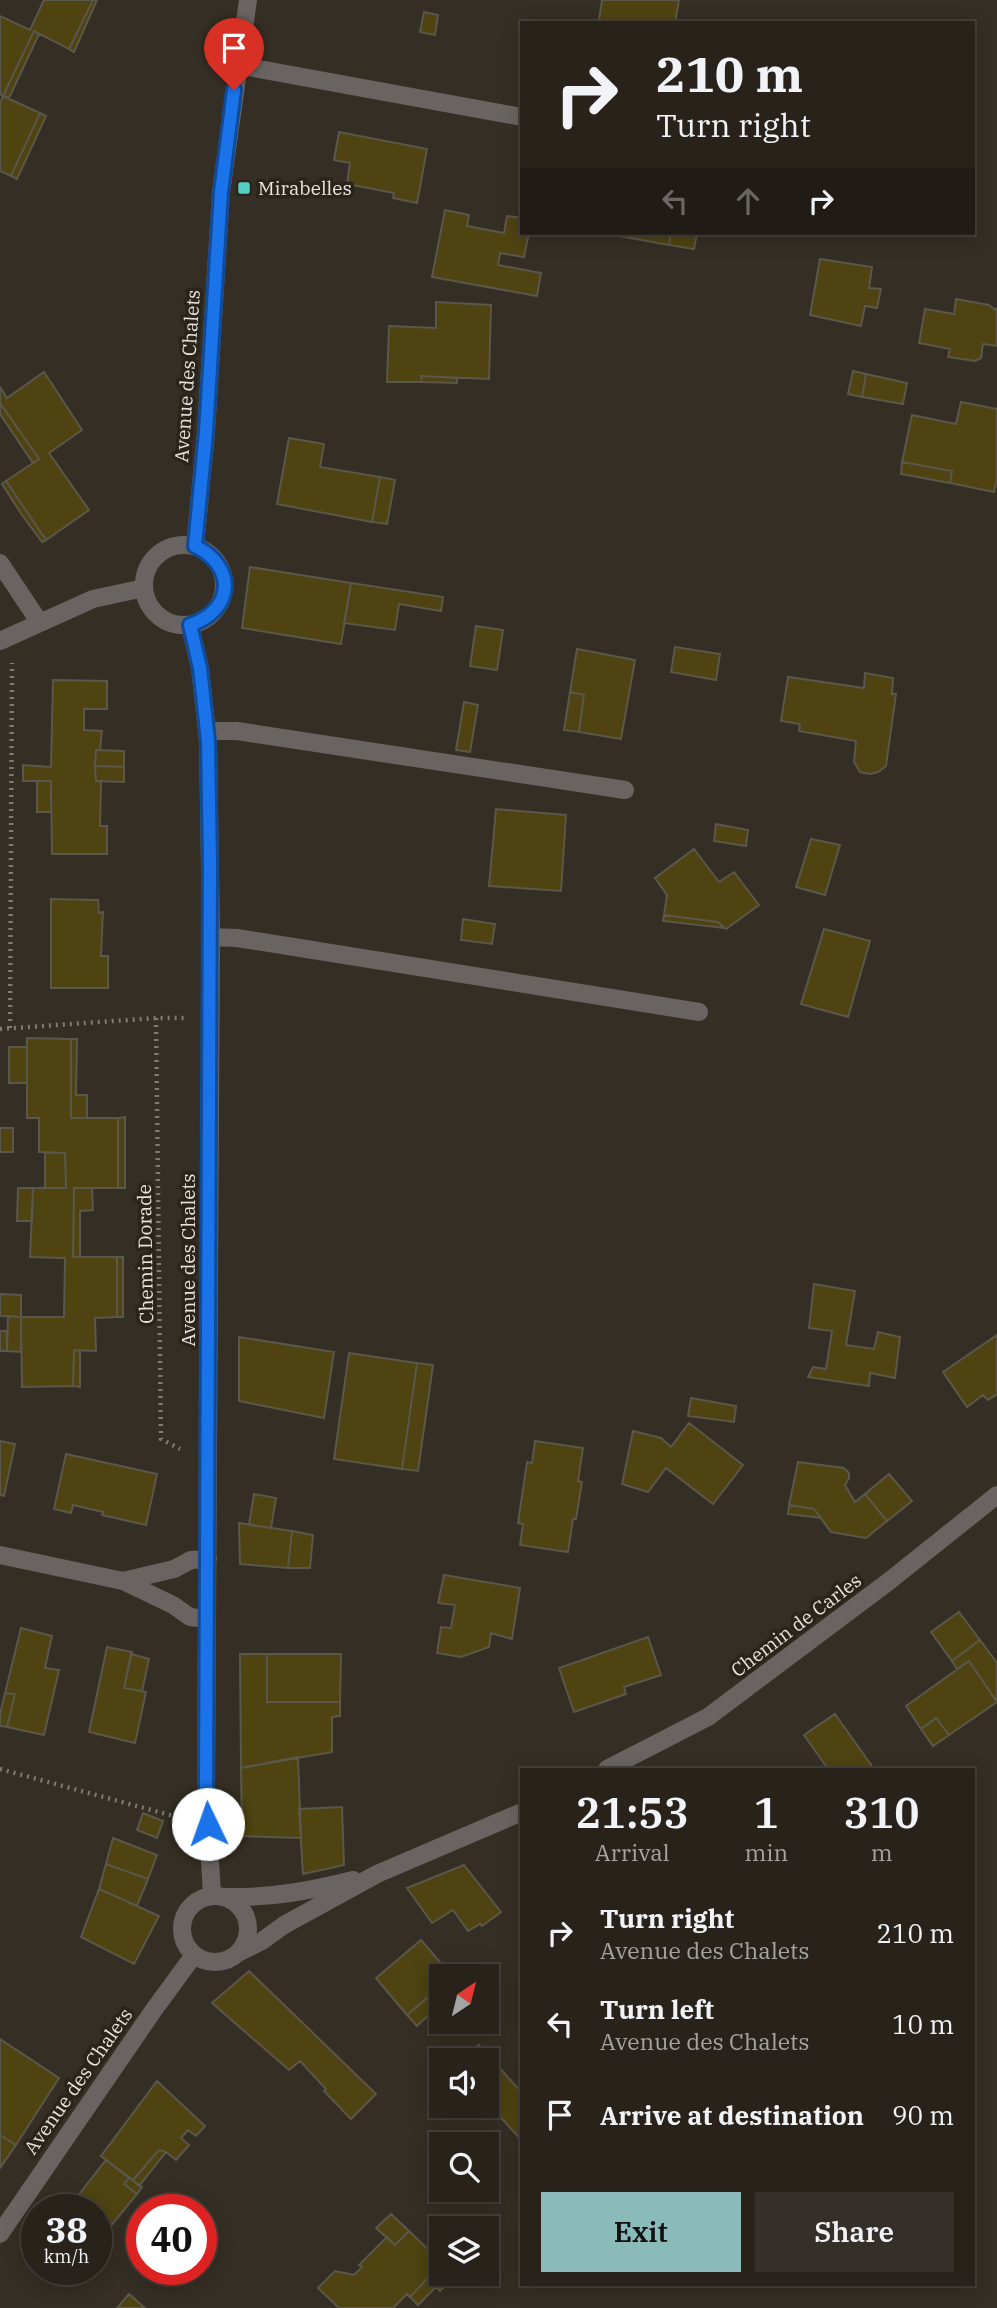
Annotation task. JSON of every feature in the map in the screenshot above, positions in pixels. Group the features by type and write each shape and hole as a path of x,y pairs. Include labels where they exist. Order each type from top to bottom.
{"street":[{"name":"Avenue des Chalets","path":"195,546 206,432 221,192 248,0"},
{"path":"237,65 520,117"},
{"path":"184,544 195,546 209,553 220,565 225,580 224,596 217,610 205,620 190,625 173,625 159,617 148,604 144,588 148,567 162,550 184,544"},
{"path":"0,563 40,623"},
{"path":"1,640 93,599 144,588"},
{"name":"Avenue des Chalets","path":"190,625 200,668 207,731 211,937 206,1794 219,1896"},
{"path":"207,731 237,732 625,790"},
{"path":"211,937 237,938 699,1012"},
{"name":"Chemin de Carles","path":"609,1768 708,1717 888,1582 997,1495"},
{"path":"0,1555 123,1581 173,1605 190,1617 207,1619"},
{"path":"123,1581 174,1569 191,1560 208,1559"},
{"path":"377,1874 279,1896 219,1896 194,1903 183,1919 183,1939 194,1955 205,1961 230,1959 284,1925 377,1874 520,1813"},
{"path":"219,1896 242,1908 247,1916 249,1935 240,1952"},
{"name":"Avenue des Chalets","path":"0,2234 194,1955"}],"path":[{"path":"1,640 13,665 10,1028"},
{"path":"0,1029 156,1018 210,1019"},
{"name":"Chemin Dorade","path":"156,1018 161,1439 207,1462"},
{"path":"0,1769 185,1819"}],"building":[{"path":"44,0 93,0 69,49 34,31 3,96 0,94 0,16 30,30"},
{"path":"93,0 97,0 74,52 69,49"},
{"path":"602,0 679,0 675,21 599,20"},
{"path":"424,12 438,15 435,35 420,32"},
{"path":"34,31 39,34 9,98 3,96"},
{"path":"3,96 40,113 11,176 0,171 0,103"},
{"path":"40,113 46,116 17,179 11,176"},
{"path":"339,132 427,149 417,203 393,198 394,193 347,184 350,163 334,160"},
{"path":"445,210 469,215 467,226 504,233 507,216 520,218 520,235 529,235 524,257 500,253 498,265 541,273 537,296 432,277"},
{"path":"614,235 671,235 669,245"},
{"path":"671,235 697,235 694,249 669,245"},
{"path":"820,259 872,267 869,288 881,289 877,308 865,306 861,326 810,315"},
{"path":"956,299 989,305 995,310 997,308 997,346 983,344 981,358 975,361 948,357 950,349 919,343 925,309 954,314"},
{"path":"436,302 491,305 489,379 421,376 422,382 387,382 389,326 436,328"},
{"path":"853,371 866,374 862,397 848,394"},
{"path":"44,372 82,430 49,453 89,510 46,540 6,481 39,459 0,403 0,387 7,398"},
{"path":"866,374 907,383 903,404 862,397"},
{"path":"421,376 457,378 457,383 422,382"},
{"path":"961,402 997,409 997,479 994,492 950,483 952,471 902,462 912,415 956,424"},
{"path":"0,403 39,459 33,463 0,414"},
{"path":"289,438 324,444 320,467 380,477 372,522 277,504"},
{"path":"902,462 952,471 950,483 901,474"},
{"path":"380,477 395,480 387,524 372,522"},
{"path":"6,481 46,540 42,542 22,515 2,484"},
{"path":"250,567 351,583 341,644 242,628"},
{"path":"351,583 443,597 441,611 399,604 395,630 344,623"},
{"path":"476,626 503,630 497,670 470,666"},
{"path":"675,647 720,654 716,680 671,672"},
{"path":"577,649 635,660 621,739 579,732 584,695 570,692"},
{"path":"865,673 893,678 892,694 896,694 886,766 870,774 860,772 854,762 856,741 799,731 800,724 781,721 788,677 864,688"},
{"path":"53,680 107,681 107,709 84,709 84,730 102,731 100,750 96,750 95,766 96,781 101,781 100,826 107,826 107,854 52,854 51,781 23,781 23,765 51,767"},
{"path":"570,692 584,695 579,732 564,730"},
{"path":"464,702 478,705 470,752 456,750"},
{"path":"96,750 124,751 124,767 95,766"},
{"path":"95,766 124,767 124,782 96,781"},
{"path":"37,781 51,781 51,812 37,812"},
{"path":"496,809 566,815 561,891 489,886"},
{"path":"716,824 748,830 746,846 714,841"},
{"path":"811,839 840,845 825,895 796,887"},
{"path":"694,849 719,882 734,872 759,905 726,929 718,922 664,915 667,895 655,878"},
{"path":"51,899 98,900 99,913 103,912 101,956 108,956 108,988 51,988"},
{"path":"664,915 718,922 724,928 663,921"},
{"path":"463,919 495,924 492,944 461,940"},
{"path":"824,929 870,941 848,1017 801,1004"},
{"path":"27,1038 71,1039 71,1118 118,1118 118,1188 74,1188 73,1257 117,1257 117,1317 95,1318 96,1351 74,1350 73,1386 22,1387 21,1317 64,1317 65,1258 30,1257 33,1188 66,1188 65,1153 39,1152 39,1118 27,1118"},
{"path":"71,1039 77,1039 76,1095 87,1095 87,1118 71,1118"},
{"path":"9,1047 27,1047 27,1083 9,1083"},
{"path":"125,1117 125,1188 118,1188 118,1118"},
{"path":"0,1128 13,1128 13,1152 0,1152"},
{"path":"45,1153 65,1153 66,1188 45,1188"},
{"path":"18,1188 33,1188 32,1221 17,1221"},
{"path":"74,1188 92,1188 93,1210 80,1211 80,1257 73,1257"},
{"path":"117,1257 123,1257 123,1317 117,1317"},
{"path":"814,1284 855,1291 846,1345 874,1349 878,1332 900,1337 895,1378 870,1373 869,1386 808,1377 813,1367 826,1369 832,1331 809,1328"},
{"path":"0,1294 21,1295 21,1317 0,1316"},
{"path":"8,1316 21,1317 21,1352 7,1351"},
{"path":"0,1331 7,1331 7,1351 0,1351"},
{"path":"997,1335 997,1394 988,1400 983,1395 967,1407 943,1372"},
{"path":"239,1337 334,1352 324,1418 239,1401"},
{"path":"74,1350 80,1351 80,1387 73,1386"},
{"path":"349,1353 417,1363 402,1469 334,1459"},
{"path":"417,1363 433,1365 418,1471 402,1469"},
{"path":"691,1398 736,1406 734,1422 688,1416"},
{"path":"689,1423 743,1465 713,1504 666,1468 648,1492 622,1484 633,1431 661,1438 671,1447"},
{"path":"0,1441 15,1444 4,1496 0,1495"},
{"path":"535,1441 583,1448 578,1481 582,1482 568,1552 520,1545 523,1524 518,1523 527,1462 532,1463"},
{"path":"66,1454 157,1474 146,1525 73,1505 71,1513 54,1509"},
{"path":"798,1462 844,1468 849,1473 845,1485 855,1502 865,1494 887,1521 866,1538 831,1532 814,1509 789,1505"},
{"path":"889,1474 912,1501 887,1521 865,1494"},
{"path":"254,1494 276,1498 271,1528 249,1525"},
{"path":"789,1505 814,1509 821,1518 788,1514"},
{"path":"239,1523 292,1531 288,1568 240,1564"},
{"path":"292,1531 313,1535 310,1568 288,1568"},
{"path":"444,1575 520,1588 512,1639 491,1633 489,1647 461,1657 437,1653 441,1627 451,1628 455,1605 438,1603"},
{"path":"959,1612 980,1640 952,1661 931,1632"},
{"path":"21,1628 52,1636 45,1668 59,1670 44,1735 7,1727 15,1694 5,1693"},
{"path":"648,1637 661,1675 624,1687 626,1694 574,1712 559,1668"},
{"path":"980,1640 997,1663 997,1702 969,1661 957,1669 952,1661"},
{"path":"107,1647 132,1652 124,1688 146,1692 135,1743 89,1732"},
{"path":"131,1654 149,1659 142,1691 124,1688"},
{"path":"240,1654 267,1654 267,1702 340,1702 340,1716 332,1717 332,1752 241,1768"},
{"path":"267,1654 341,1654 340,1702 267,1702"},
{"path":"969,1661 997,1702 949,1735 936,1718 921,1729 906,1706"},
{"path":"5,1693 15,1694 7,1727 0,1726"},
{"path":"835,1714 873,1768 827,1768 804,1735"},
{"path":"936,1718 949,1735 933,1746 921,1729"},
{"path":"298,1757 301,1838 242,1836 241,1768"},
{"path":"342,1807 344,1865 303,1874 299,1809"},
{"path":"143,1813 163,1821 157,1838 137,1830"},
{"path":"113,1838 157,1855 148,1879 106,1864"},
{"path":"106,1864 148,1879 137,1906 99,1889"},
{"path":"464,1865 501,1912 482,1926 480,1924 468,1931 453,1910 432,1923 407,1888"},
{"path":"99,1889 159,1916 134,1964 81,1937"},
{"path":"421,1940 442,1964 429,1964 429,1996 407,2015 376,1978"},
{"path":"249,1971 376,2094 351,2119 300,2061 289,2070 212,2003"},
{"path":"429,1996 429,2015 417,2026 407,2015"},
{"path":"0,2039 59,2078 16,2145 0,2135"},
{"path":"499,2067 520,2091 520,2139 499,2115"},
{"path":"157,2081 205,2126 196,2136 188,2130 181,2138 189,2145 176,2160 159,2150 133,2180 101,2156"},
{"path":"0,2135 16,2145 0,2168"},
{"path":"159,2150 166,2152 139,2186 133,2180"},
{"path":"106,2160 129,2178 124,2184 137,2194 126,2194 126,2207 112,2224 112,2194 79,2194"},
{"path":"129,2178 142,2187 137,2194 124,2184"},
{"path":"391,2214 409,2231 395,2245 376,2228"},
{"path":"409,2231 429,2250 429,2281 427,2279 410,2297 407,2294 393,2308 339,2308 318,2288 335,2271 354,2275 362,2267 359,2265 387,2237 395,2245"},
{"path":"427,2279 429,2286 436,2287 418,2305 410,2297"},
{"path":"129,2294 145,2308 117,2308"}],"place":[{"name":"Mirabelles","path":"244,188"}],"route":[{"path":"208,1824 207,1462 211,937 208,741 200,668 190,625 205,620 217,610 224,596 225,580 220,565 209,553 195,546 206,432 221,192 234,90"}]}
